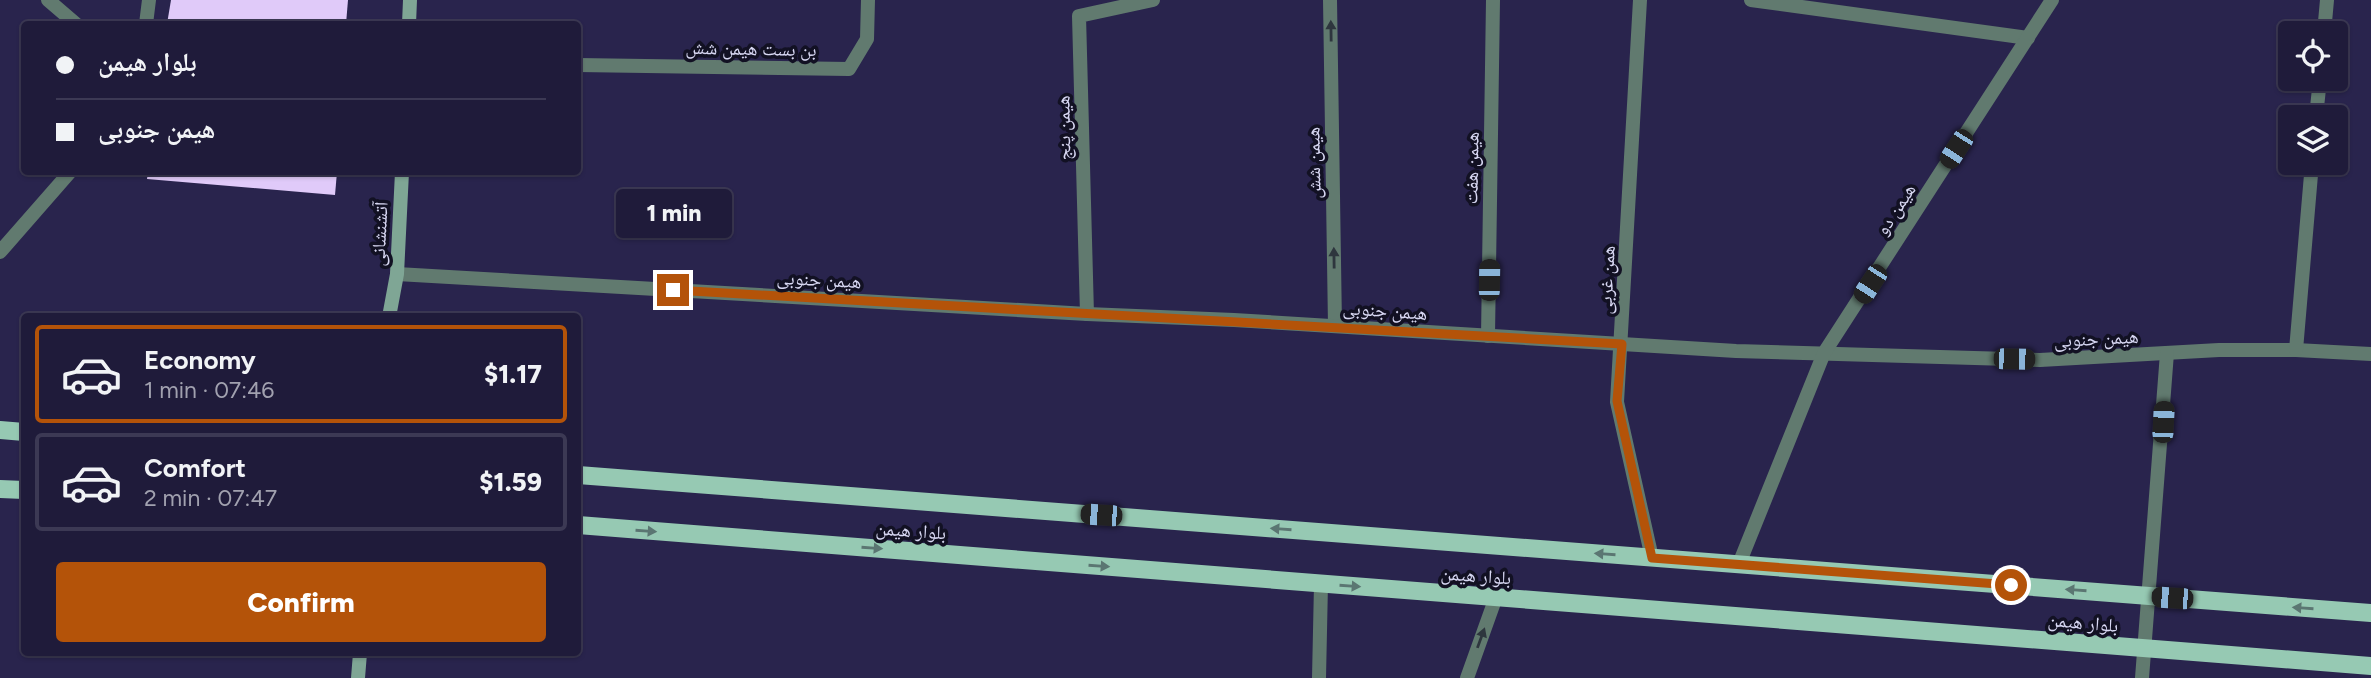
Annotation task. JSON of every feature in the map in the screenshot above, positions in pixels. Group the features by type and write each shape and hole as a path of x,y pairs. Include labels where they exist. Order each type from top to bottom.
{"main road":[{"path":"0,430 21,432"},
{"name":"بلوار هیمن","path":"581,475 2371,613"},
{"path":"0,489 21,491"},
{"name":"بلوار هیمن","path":"581,525 2371,666"}],"street":[{"path":"48,0 72,21"},
{"path":"146,21 149,0"},
{"path":"409,21 410,0"},
{"name":"بن بست هیمن شش","path":"581,65 849,69 867,39 868,0"},
{"name":"هیمن پنج","path":"1087,314 1079,16 1153,0"},
{"name":"هیمن شش","path":"1330,0 1335,326"},
{"name":"هیمن هفت","path":"1488,336 1493,0"},
{"name":"همن غربی","path":"1640,0 1617,401 1652,558"},
{"path":"1751,0 2028,38"},
{"name":"هیمن دو","path":"1739,564 1824,354 2052,0"},
{"path":"2325,21 2327,0"},
{"path":"0,252 67,175"},
{"name":"آتشنشانی","path":"390,313 397,274 402,175"},
{"path":"2295,350 2311,175"},
{"name":"هیمن جنوبی","path":"397,274 1824,354 2040,360 2295,350 2371,354"},
{"name":"آتشنشانی","path":"393,298 395,313"},
{"path":"2142,678 2167,353"},
{"path":"1319,678 1321,584"},
{"path":"1467,678 1496,597"},
{"path":"358,678 360,656"}],"building":[{"path":"171,0 348,0 346,21 168,21"},
{"path":"148,175 337,175 335,195 147,179"}],"route":[{"path":"673,290 1622,344 1617,401 1652,558 2011,585"}]}
